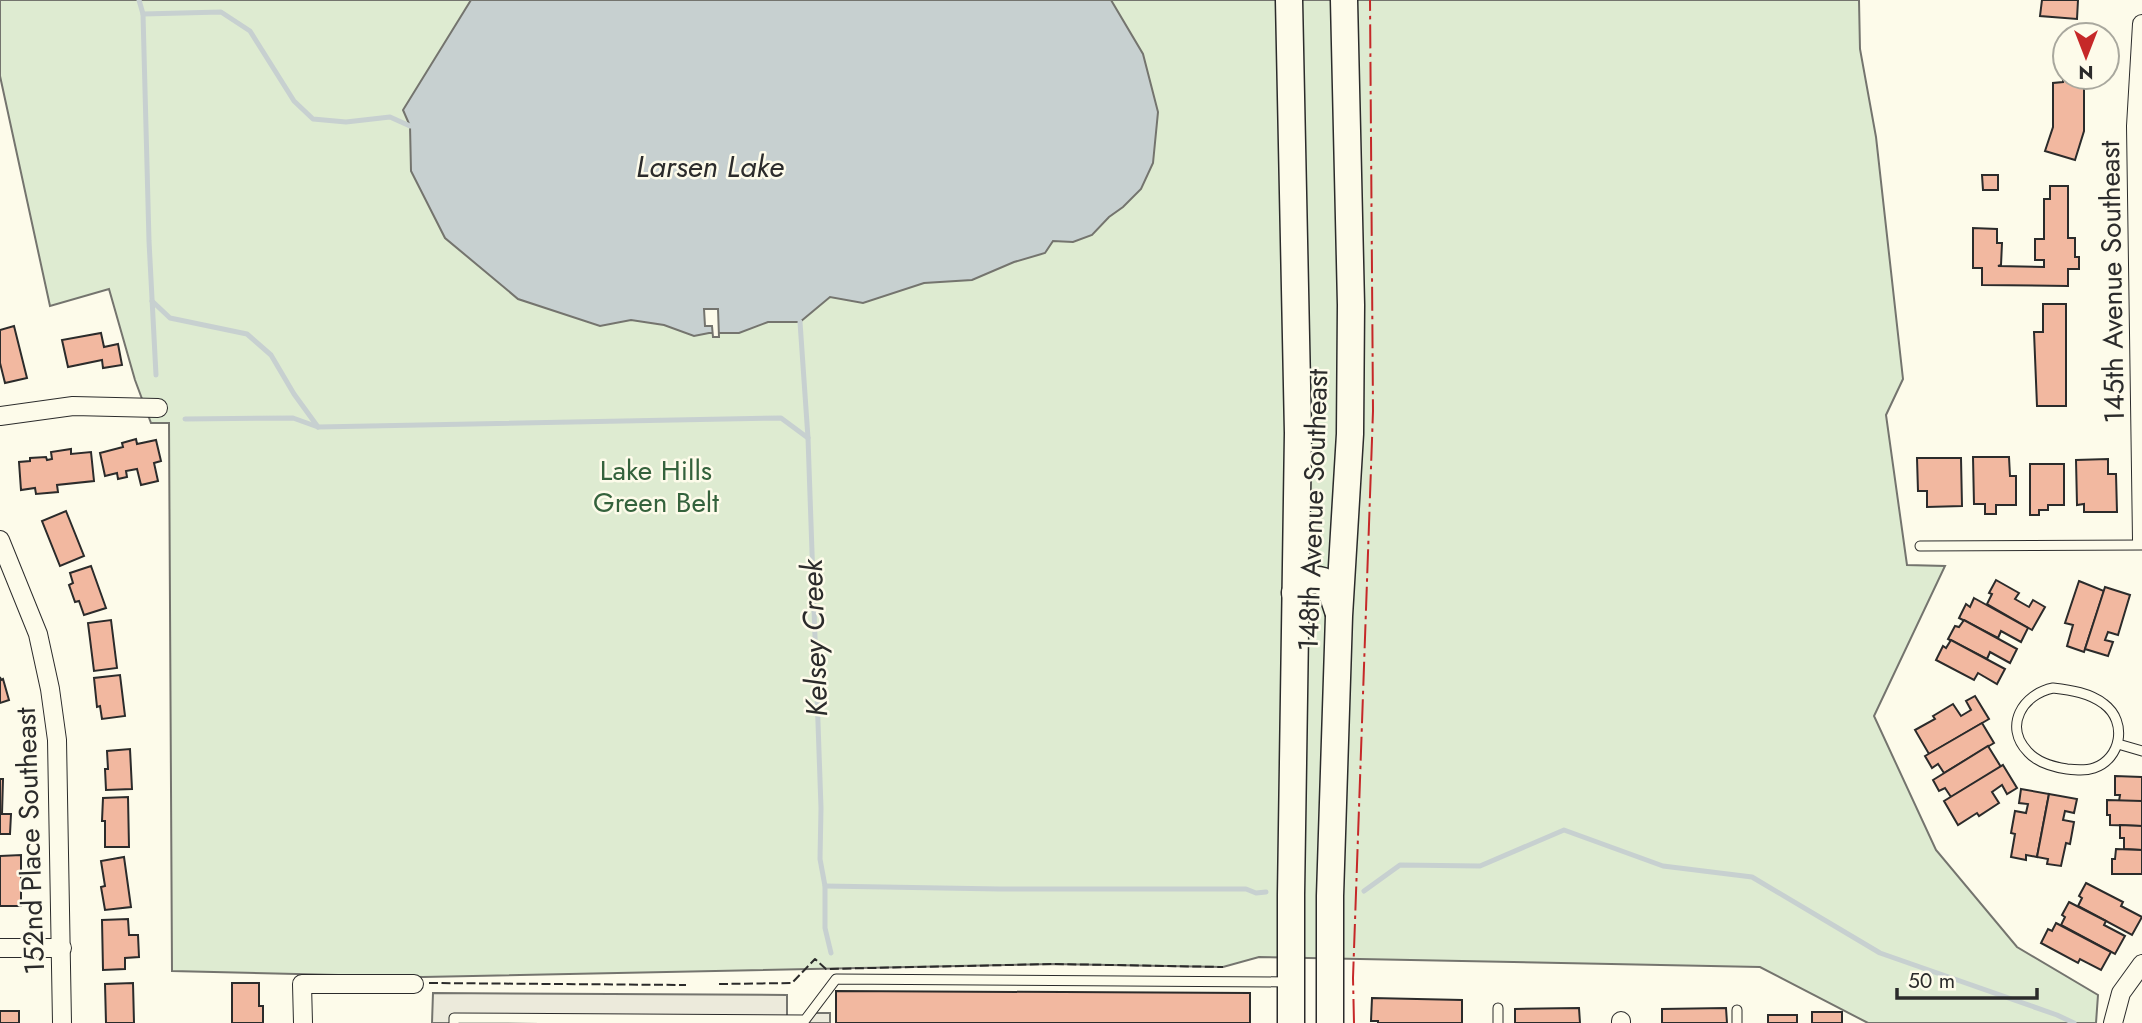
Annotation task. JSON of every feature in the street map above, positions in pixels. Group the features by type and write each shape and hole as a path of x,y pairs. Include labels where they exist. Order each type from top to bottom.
{"main road":[{"name":"148th Avenue Southeast","path":"1289,0 1298,433 1291,1023"},
{"name":"148th Avenue Southeast","path":"1330,1023 1330,896 1339,616 1350,421 1351,297 1344,0"},
{"path":"1295,593 1311,579 1323,581 1332,593 1339,616"}],"street":[{"name":"145th Avenue Southeast","path":"2142,24 2136,126 2142,542"},
{"path":"0,416 73,406 158,408"},
{"name":"152nd Place Southeast","path":"0,540 38,634 50,689 57,740 62,1023"},
{"path":"0,948 62,948"},
{"path":"2113,1023 2121,993 2142,964"},
{"path":"303,1023 302,984 414,984"}],"lane":[{"path":"1920,546 2142,542"},
{"path":"2053,688 2085,694 2104,703 2112,711 2118,721 2118,744 2103,764 2091,769 2057,767 2028,752 2021,742 2018,718 2030,697 2041,690 2053,688"},
{"path":"2118,744 2142,751"},
{"path":"454,1023 454,1018 805,1022 836,979 1290,982"},
{"path":"1498,1008 1498,1023"},
{"path":"1737,1010 1737,1023"}],"green space":[{"name":"Lake Hills Green Belt","path":"0,0 1859,0 1860,49 1876,137 1903,379 1886,415 1907,565 1945,566 1874,716 1936,850 2017,947 2098,995 2096,1023 1868,1023 1760,967 1259,957 1223,967 1054,964 423,977 172,971 169,423 151,423 135,380 109,289 50,306 0,76"}],"shaded area":[{"path":"433,993 787,995 787,1020 804,1020 810,1013 830,1013 830,1023 538,1023 538,1019 455,1018 454,1023 432,1023"}],"water":[{"name":"Larsen Lake","path":"471,0 1111,0 1143,54 1158,112 1153,163 1141,189 1092,235 1073,242 1053,241 1045,253 1014,262 972,280 924,283 863,303 830,297 800,322 768,322 739,333 694,336 664,325 631,320 600,326 518,299 445,238 411,171 410,126 403,110"}],"pier":[{"path":"704,309 718,309 719,337 713,337 712,326 705,326"}],"building":[{"path":"2042,0 2078,0 2077,19 2040,16"},
{"path":"2053,91 2084,91 2084,131 2075,160 2045,151 2053,127"},
{"path":"1982,175 1998,175 1998,190 1983,190"},
{"path":"2050,186 2068,186 2068,238 2075,238 2075,257 2079,257 2079,269 2068,269 2068,286 1982,285 1982,268 1973,268 1973,228 1997,229 1997,243 2002,243 2001,265 1998,266 2044,267 2044,260 2035,260 2035,239 2044,239 2044,199 2050,199"},
{"path":"2043,304 2066,304 2066,406 2037,406 2034,332 2043,332"},
{"path":"14,326 27,378 5,383 0,363 0,330"},
{"path":"101,333 104,347 118,344 122,365 103,368 102,360 68,367 62,340"},
{"path":"136,439 137,444 156,440 161,461 154,463 158,481 141,485 137,469 126,471 127,477 118,479 117,473 105,476 100,453 123,447 122,443"},
{"path":"71,449 71,454 91,452 94,481 57,485 58,492 36,494 35,488 21,490 19,462 30,461 30,458 52,459 51,452"},
{"path":"1973,457 2009,457 2010,476 2016,476 2016,505 1996,505 1996,514 1985,514 1985,504 1974,504"},
{"path":"1917,458 1961,458 1962,506 1927,507 1927,491 1918,491"},
{"path":"2108,459 2108,474 2116,474 2117,512 2084,512 2084,504 2077,505 2076,460"},
{"path":"2030,464 2064,464 2064,505 2048,505 2048,510 2039,510 2039,515 2030,515"},
{"path":"66,511 84,556 60,566 42,521"},
{"path":"91,566 106,608 84,615 79,601 75,602 69,585 73,583 70,573"},
{"path":"1996,580 2019,593 2015,599 2029,607 2033,600 2045,607 2032,630 1987,604"},
{"path":"2079,581 2104,591 2084,652 2067,646 2073,625 2065,623"},
{"path":"2105,587 2130,595 2118,635 2108,632 2105,640 2113,642 2108,656 2085,649"},
{"path":"1974,598 2028,628 2021,642 2001,631 1998,638 1959,618 1966,604 1970,607"},
{"path":"111,620 117,668 94,671 88,623"},
{"path":"1964,620 2017,649 2010,663 1990,652 1987,659 1948,639 1955,626 1959,627"},
{"path":"1951,640 2005,669 1997,684 1978,673 1974,680 1936,660 1943,646 1946,648"},
{"path":"120,675 125,716 102,719 100,706 97,707 94,678"},
{"path":"0,677 9,700 0,703"},
{"path":"1975,696 1989,719 1929,754 1915,730 1935,719 1933,716 1953,704 1961,716 1971,710 1966,701"},
{"path":"1982,723 1994,743 1944,773 1938,764 1932,768 1925,756"},
{"path":"1988,746 2001,767 1951,797 1945,788 1939,791 1933,780"},
{"path":"130,749 132,789 106,790 107,751"},
{"path":"2003,765 2017,788 2007,794 2002,785 1992,792 1999,803 1958,825 1944,801"},
{"path":"2115,776 2142,777 2142,801 2119,801 2120,795 2115,795"},
{"path":"0,779 3,779 2,814 11,814 10,834 0,834"},
{"path":"2021,789 2049,794 2037,857 2026,855 2026,860 2011,857 2015,811 2026,813 2028,804 2019,803"},
{"path":"2049,794 2077,799 2074,813 2065,811 2063,820 2074,822 2070,844 2066,843 2061,866 2047,864 2048,859 2037,857"},
{"path":"128,797 129,847 105,847 103,798"},
{"path":"2107,800 2142,801 2142,826 2110,825"},
{"path":"2120,825 2142,826 2142,850 2124,849 2124,838 2120,838"},
{"path":"2116,849 2142,850 2142,874 2112,874 2112,859 2115,859"},
{"path":"21,855 21,906 0,906 0,856"},
{"path":"124,857 131,907 105,910 101,887 105,886 101,861"},
{"path":"2086,883 2123,902 2121,906 2142,917 2132,935 2078,906 2082,898 2079,896"},
{"path":"2069,902 2106,921 2104,925 2125,936 2115,954 2061,925 2065,917 2062,915"},
{"path":"128,919 129,935 138,935 139,957 125,958 125,969 103,970 102,920"},
{"path":"2056,923 2111,952 2101,970 2080,959 2078,963 2041,943 2048,929 2052,931"},
{"path":"133,983 134,1023 106,1023 105,984"},
{"path":"232,983 259,983 259,1006 263,1006 263,1023 232,1023"},
{"path":"836,991 1250,993 1250,1023 836,1023"},
{"path":"1372,998 1462,1000 1462,1023 1378,1023 1371,1021"},
{"path":"1579,1008 1580,1023 1515,1023 1515,1009"},
{"path":"1726,1008 1727,1023 1662,1023 1662,1009"},
{"path":"0,1011 19,1011 19,1023 0,1023"},
{"path":"1812,1012 1842,1012 1842,1023 1812,1023"},
{"path":"1768,1015 1797,1015 1797,1023 1768,1023"}],"waterway":[{"name":"Kelsey Creek","path":"139,0 143,14 221,12 250,31 294,101 313,119 346,122 390,117 410,126"},
{"path":"143,14 149,241 156,375"},
{"path":"152,301 170,318 247,334 271,355 318,427"},
{"name":"Kelsey Creek","path":"800,322 808,438 821,808 820,859 825,886 825,928 831,953"},
{"path":"185,419 293,418 318,427 781,418 808,438"},
{"path":"1364,891 1400,865 1480,866 1564,830 1663,866 1752,877 1880,953 2074,1023"},
{"path":"825,886 1246,889 1256,893 1266,892"}],"fence":[{"path":"719,984 792,983 815,959 826,969 1054,964 1223,967"},
{"path":"429,983 686,985"}],"power":[{"path":"1354,1023 1353,978 1373,411 1370,0"}]}
